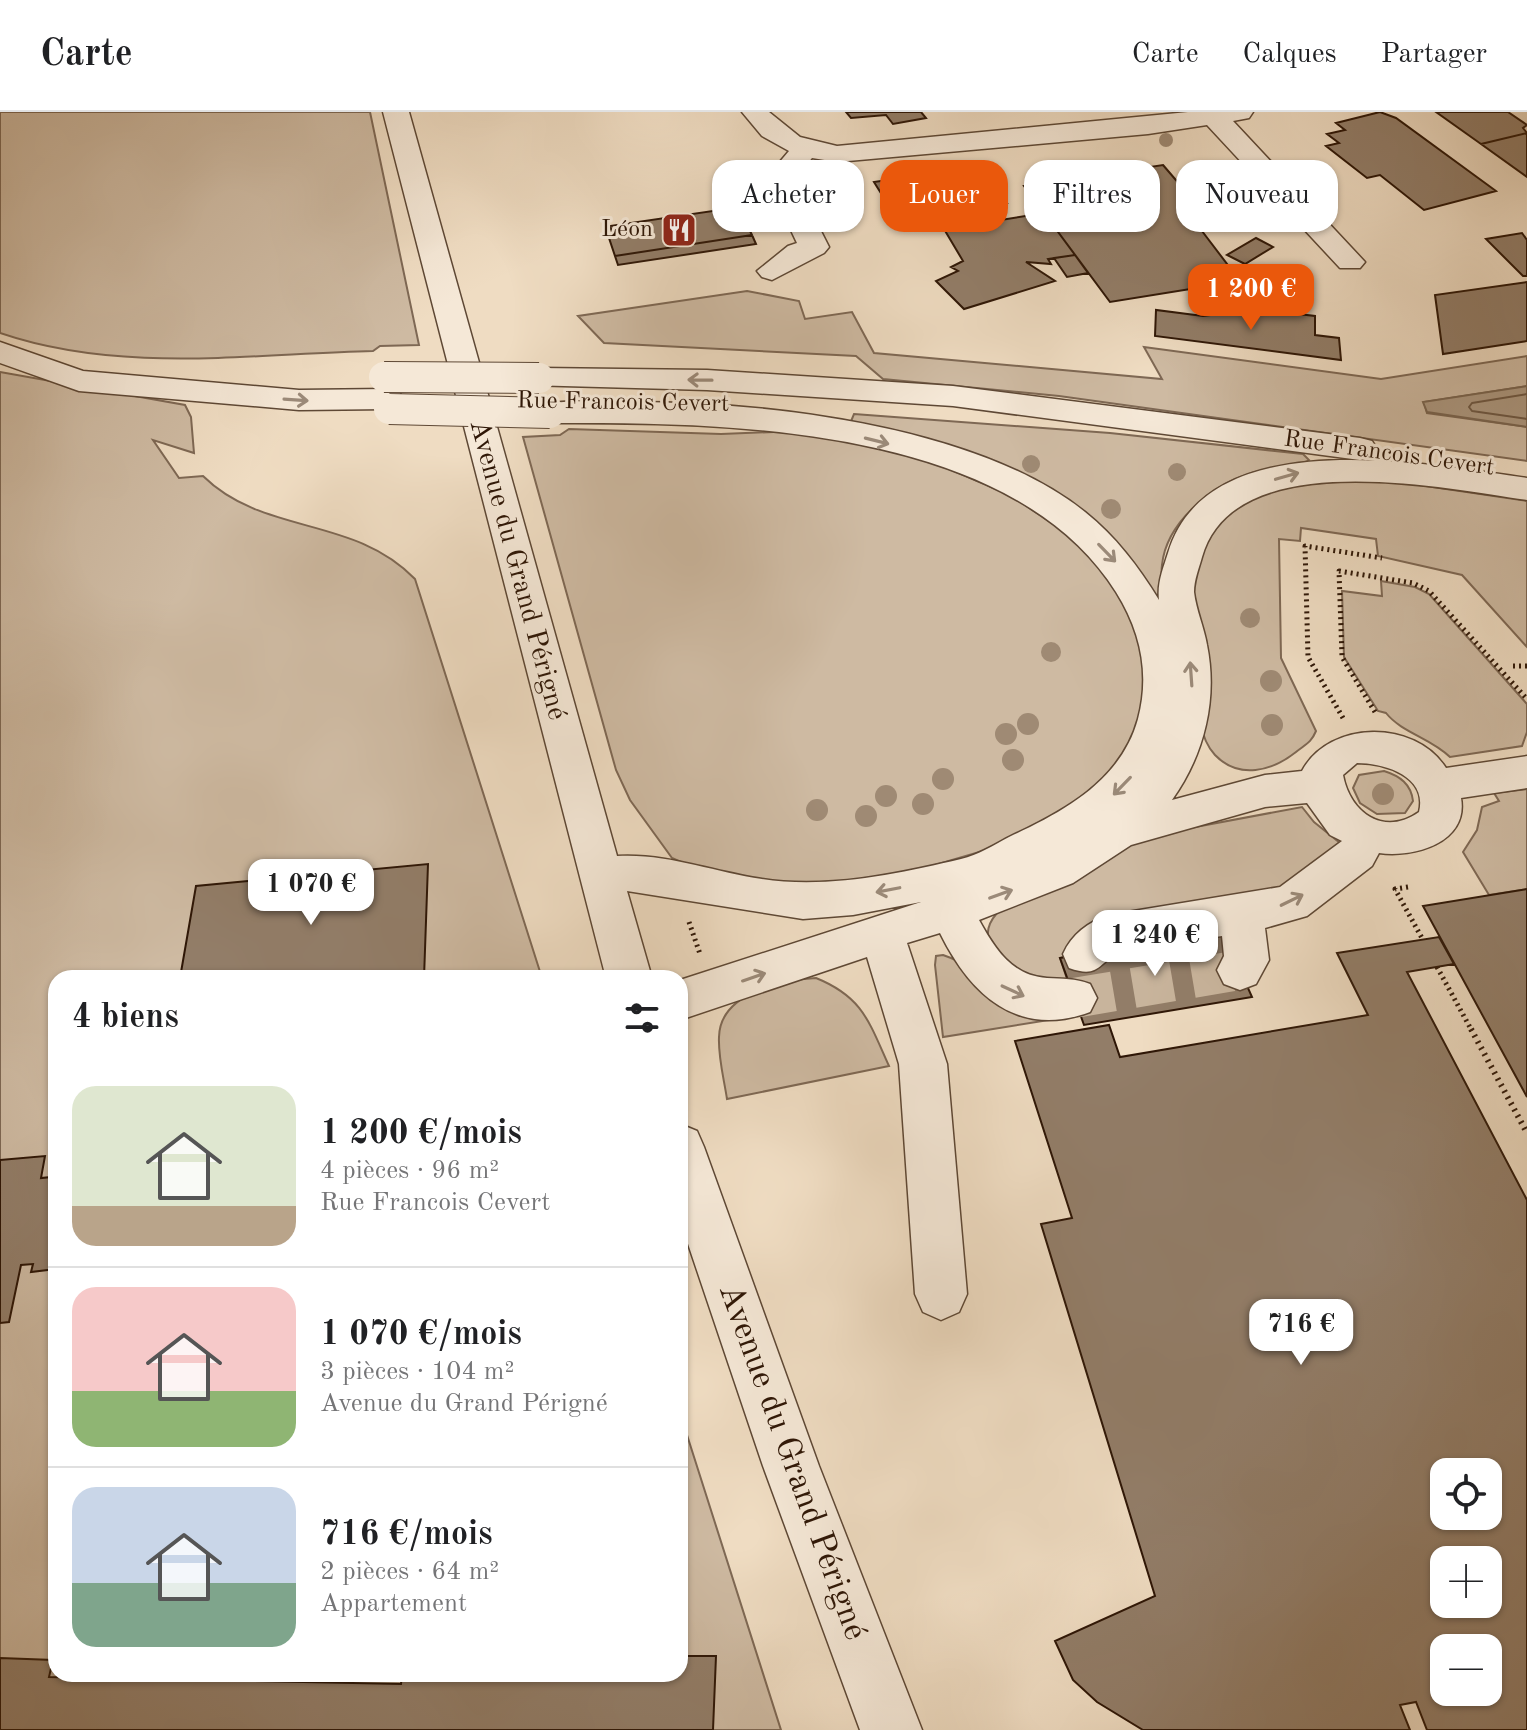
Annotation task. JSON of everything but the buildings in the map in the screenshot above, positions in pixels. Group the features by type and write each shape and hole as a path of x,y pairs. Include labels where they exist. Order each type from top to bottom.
{"street":[{"name":"Avenue du Grand Périgné","path":"396,112 627,970"},
{"name":"Avenue du Grand Périgné","path":"410,162 415,112"},
{"path":"755,112 783,140 804,150 852,152 1148,126 1221,113 1350,262"},
{"path":"772,271 798,252 825,250 785,188 786,171 804,150"},
{"path":"0,352 104,366 236,375 387,395 545,397 777,421 927,453 966,464 1010,483 1053,507 1110,555 1134,586 1155,632 1166,679 1157,728 1135,773 1102,806 1059,833 973,874 842,899 786,900 669,876 627,871 599,875"},
{"path":"0,352 79,381 340,403 387,395"},
{"name":"Rue Francois Cevert","path":"545,397 860,410 1251,435 1527,474"},
{"path":"688,997 1000,895 1080,860 1122,831 1169,773 1186,739 1194,675 1176,586 1194,525 1231,495 1303,472 1357,468 1527,489"},
{"path":"1186,739 1200,763 1214,774 1231,783 1265,791"},
{"path":"1376,747 1412,760 1438,786 1442,813 1426,833 1398,840 1368,835 1336,814 1325,799 1321,785 1322,771 1329,759 1342,751 1376,747"},
{"path":"1438,786 1527,772"},
{"path":"1122,831 1265,791 1321,785"},
{"path":"1085,954 1109,934 1241,915 1292,903 1357,854 1368,835"},
{"path":"951,910 983,970 997,983 1028,998 1074,998"},
{"path":"1240,970 1247,960 1241,915"},
{"path":"882,933 923,1064 941,1294"},
{"name":"Avenue du Grand Périgné","path":"688,1170 791,1466 891,1730"}],"path":[{"path":"1349,729 1308,657 1305,546 1382,558"},
{"path":"1383,715 1375,712 1342,657 1339,571 1413,583 1429,591 1527,699"},
{"path":"1513,666 1527,666"},
{"path":"1408,887 1395,889 1423,940"},
{"path":"687,919 703,963"},
{"path":"1437,967 1527,1133"}],"shaded area":[{"path":"0,112 370,112 419,345 380,346 373,351 138,358 45,346 0,333"},
{"path":"747,291 799,301 805,319 852,312 874,353 1162,379 1144,347 1381,379 1527,356 1527,386 1424,402 1427,413 1527,427 1527,461 1059,396 883,379 856,356 604,343 578,316"},
{"path":"0,372 185,405 191,417 194,453 153,440 179,478 203,476 227,495 253,508 364,544 391,559 415,579 539,970 48,970 48,1682 688,1682 688,1438 781,1730 0,1730"},
{"path":"854,414 1110,433 1303,454 1309,460 1235,480 1220,487 1193,508 1181,521 1165,550 1162,581 1165,609 1107,537 849,426"},
{"path":"569,429 721,434 798,431 923,458 994,484 1103,558 1145,639 1144,717 1115,769 1092,792 1000,846 911,872 799,888 692,867 672,858 630,800 616,770 523,437 560,435"},
{"path":"1378,479 1527,501 1527,647 1462,575 1378,556 1376,539 1301,528 1300,541 1279,539 1281,658 1316,731 1310,741 1287,759 1266,768 1245,770 1224,763 1208,746 1198,710 1188,597 1199,554 1214,528 1234,509 1258,496 1286,488"},
{"path":"1381,581 1415,587 1429,594 1527,704 1527,732 1522,746 1450,757 1400,726 1386,713 1378,711 1344,657 1342,591 1382,596"},
{"path":"1384,771 1400,778 1410,790 1413,801 1405,813 1377,814 1360,803 1353,788 1359,775"},
{"path":"1527,789 1527,889 1489,895 1463,852 1477,830 1482,807 1499,801 1494,793"},
{"path":"1302,807 1314,822 1340,843 1298,884 1060,958 1067,979 1035,984 990,953 988,928 1002,908 1115,849 1174,831"},
{"path":"943,955 1080,1015 943,1037 935,965 936,956"},
{"path":"816,978 832,985 863,1013 889,1066 727,1099 719,1037 722,1022 730,1010 741,1000 770,986"}],"water":[{"path":"1527,386 1527,427 1427,412 1423,402"}],"tunnel":[{"path":"1074,998 1240,970"}],"place":[{"name":"Léon","path":"679,230"}]}
